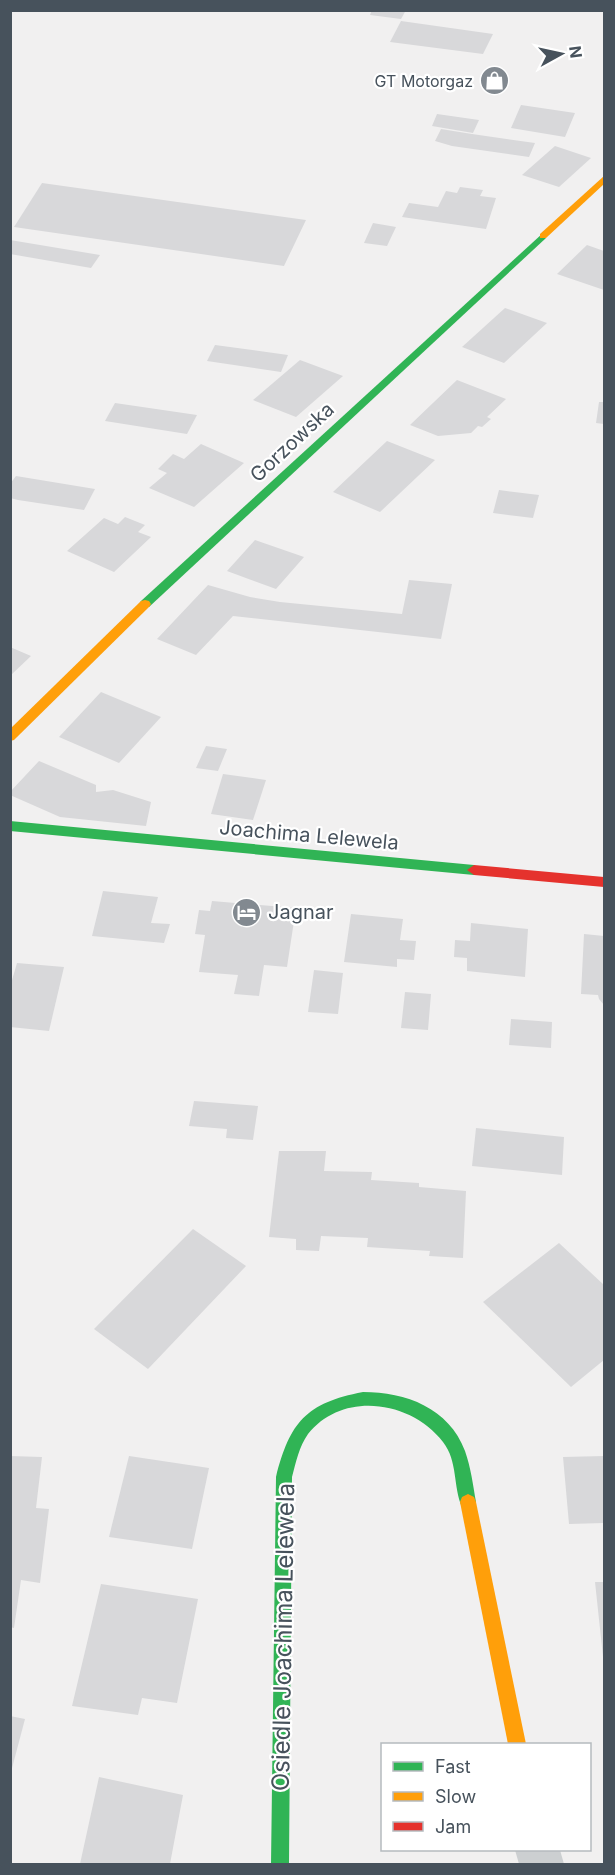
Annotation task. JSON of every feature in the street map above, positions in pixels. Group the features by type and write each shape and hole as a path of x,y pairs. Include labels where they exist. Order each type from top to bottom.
{"street":[{"name":"Gorzowska","path":"10,737 98,648 604,179"},
{"name":"Joachima Lelewela","path":"10,826 604,882"},
{"name":"Osiedle Joachima Lelewela","path":"280,1864 284,1477 293,1443 308,1422 327,1409 354,1400 387,1399 411,1406 433,1419 451,1440 462,1470 517,1743"}],"building":[{"path":"372,10 406,10 401,19 370,15"},
{"path":"401,21 493,34 483,54 390,42"},
{"path":"521,105 575,113 565,137 511,128"},
{"path":"437,114 479,120 473,133 432,126"},
{"path":"441,129 535,143 529,157 452,146 435,141"},
{"path":"555,146 591,158 559,187 522,175"},
{"path":"42,183 306,220 284,266 14,227"},
{"path":"460,187 483,190 480,196 496,198 486,229 402,217 409,203 438,207 446,191 457,193"},
{"path":"373,223 396,227 387,246 364,243"},
{"path":"10,240 100,255 91,268 10,254"},
{"path":"587,245 604,251 604,290 557,274"},
{"path":"505,308 547,323 504,363 462,347"},
{"path":"215,345 288,355 281,372 207,361"},
{"path":"300,360 343,376 296,417 253,400"},
{"path":"457,380 506,399 487,417 491,419 471,433 438,436 410,425"},
{"path":"599,402 604,402 604,424 596,423"},
{"path":"115,403 197,415 187,434 105,421"},
{"path":"387,441 435,460 380,512 333,492"},
{"path":"201,444 244,463 194,507 149,488 167,473 158,469 173,454 184,459"},
{"path":"16,476 95,489 84,510 18,500 10,498 10,484"},
{"path":"499,490 539,495 533,518 493,513"},
{"path":"125,517 145,525 138,532 151,537 114,572 67,551 104,518 118,524"},
{"path":"255,540 304,557 276,589 227,571"},
{"path":"409,580 452,584 441,639 233,616 196,655 157,639 208,585 250,597 280,602 402,614"},
{"path":"10,647 31,656 10,676"},
{"path":"101,692 161,717 119,763 59,737"},
{"path":"206,746 227,749 218,771 196,768"},
{"path":"39,761 96,785 96,792 113,790 151,802 146,826 60,817 10,795 10,792"},
{"path":"223,774 266,780 253,820 211,814"},
{"path":"103,891 158,897 151,923 170,924 164,943 92,936"},
{"path":"212,901 296,908 287,967 264,965 259,996 234,994 238,975 199,972 205,935 195,934 199,910 210,911"},
{"path":"351,914 403,919 400,940 416,941 414,960 397,959 397,967 344,962"},
{"path":"471,923 528,929 525,977 467,971 467,958 454,957 455,940 470,941"},
{"path":"584,934 604,936 604,1005 598,995 581,994"},
{"path":"17,963 64,967 49,1031 10,1027 10,987"},
{"path":"314,970 343,973 338,1014 308,1012"},
{"path":"405,992 431,994 428,1030 401,1028"},
{"path":"511,1019 552,1022 551,1048 509,1045"},
{"path":"194,1101 258,1106 253,1140 226,1138 227,1129 189,1126"},
{"path":"476,1128 564,1137 562,1175 472,1166"},
{"path":"279,1151 326,1151 324,1171 372,1172 371,1180 419,1183 419,1187 466,1191 463,1258 429,1256 430,1251 367,1247 368,1238 321,1236 319,1251 296,1250 296,1239 269,1237"},
{"path":"193,1229 246,1266 148,1369 94,1329"},
{"path":"559,1243 604,1285 604,1360 571,1387 483,1302"},
{"path":"10,1456 42,1457 36,1508 49,1509 40,1583 21,1580 14,1628 10,1627"},
{"path":"129,1456 209,1468 192,1549 109,1537"},
{"path":"604,1456 604,1523 569,1524 563,1457"},
{"path":"595,1582 604,1582 604,1657 603,1657"},
{"path":"101,1584 198,1599 177,1703 142,1698 138,1715 72,1706"},
{"path":"10,1716 25,1719 11,1772 10,1772"},
{"path":"99,1777 183,1795 170,1864 80,1864"}],"traffic: fast":[{"path":"145,604 543,236"},
{"path":"10,826 474,870"},
{"path":"280,1864 284,1477 295,1441 308,1423 324,1411 343,1403 363,1399 383,1399 403,1403 422,1411 438,1423 451,1439 460,1461 468,1502"}],"traffic: slow":[{"path":"543,236 604,179"},
{"path":"10,737 145,604"},
{"path":"468,1502 517,1743"}],"traffic: jam":[{"path":"474,870 604,882"}],"place":[{"name":"GT Motorgaz","path":"494,81"},
{"name":"Jagnar","path":"247,912"}]}
